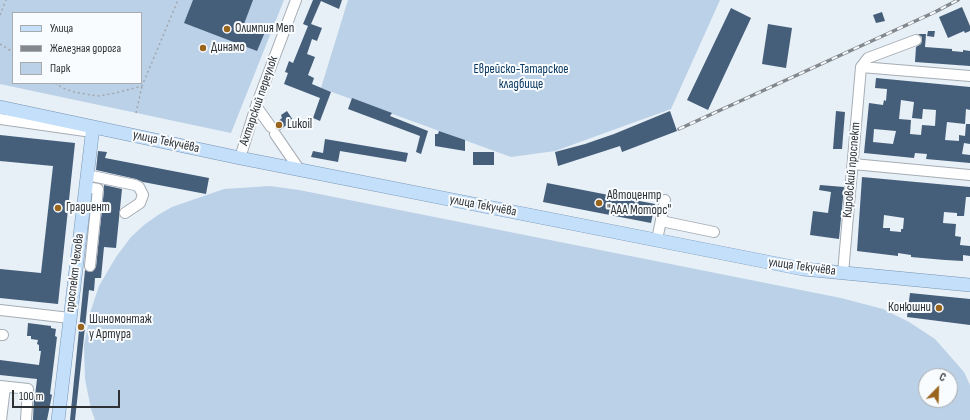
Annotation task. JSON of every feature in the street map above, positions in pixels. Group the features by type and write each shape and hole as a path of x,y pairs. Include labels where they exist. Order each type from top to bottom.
{"main road":[{"name":"улица Текучёва","path":"0,107 92,130 299,169 803,270 970,285"},
{"name":"проспект Чехова","path":"58,420 92,130"}],"street":[{"name":"Ахтарский переулок","path":"240,158 256,106 296,0"},
{"path":"861,67 868,58 916,40"},
{"path":"861,67 970,76"},
{"name":"Кировский проспект","path":"843,273 861,67"},
{"path":"256,106 299,169"},
{"path":"0,120 92,130"},
{"path":"852,164 970,175"},
{"path":"86,181 135,185 139,187 143,195 140,203 125,213"},
{"path":"86,181 98,191 90,266"},
{"path":"657,240 664,200"},
{"path":"661,221 714,232"},
{"path":"0,310 70,318"},
{"path":"1,420 3,386 28,389 26,420"}],"path":[{"path":"0,15 6,0"},
{"path":"136,113 142,86 178,0"},
{"path":"0,44 12,51"},
{"path":"57,84 74,92 97,96 142,86"}],"green space":[{"name":"Динамо","path":"0,0 284,0 231,133 0,84"},
{"name":"Еврейско-Татарское кладбище","path":"348,0 720,0 671,109 555,151 511,157 321,88"},
{"path":"270,186 299,190 841,298 883,309 909,322 935,339 964,372 970,385 970,420 95,420 91,409 85,379 84,345 91,310 99,286 116,257 131,237 144,225 172,207 224,189"}],"building":[{"name":"Олимпия Men","path":"193,0 253,0 244,24 265,32 257,51 184,23"},
{"path":"313,0 342,0 339,9 321,1 311,24 322,28 317,41 312,39 307,54 315,57 308,75 314,78 312,84 331,92 320,121 313,118 320,98 284,84 288,73 285,72 289,61 293,63 308,26 303,24"},
{"path":"962,7 970,26 970,31 965,33 964,31 948,38 939,17"},
{"path":"731,8 751,18 708,110 687,100"},
{"path":"882,12 885,21 876,23 873,15"},
{"path":"768,24 792,28 786,68 762,64"},
{"path":"928,31 935,31 934,37 927,36"},
{"path":"918,34 926,34 925,47 952,49 952,51 963,52 963,50 970,51 970,66 915,62 916,47 921,44 922,41 922,37"},
{"path":"876,78 970,87 970,110 966,109 965,124 947,122 945,140 959,141 959,135 965,136 966,124 970,124 970,144 964,143 962,154 970,155 970,163 926,159 927,154 915,153 914,158 864,153 869,103 883,105 884,100 886,101 887,89 875,88","holes":["901,100 914,102 912,118 922,119 923,109 936,110 935,126 922,125 921,135 910,134 911,120 899,119","874,129 896,131 893,144 873,142"]},
{"path":"352,98 392,113 390,116 428,131 421,154 416,152 420,136 348,109"},
{"path":"287,111 293,120 280,130 277,128 276,123 282,118 281,115"},
{"path":"670,111 677,131 622,152 620,146 558,166 555,152 614,134"},
{"path":"836,111 845,112 842,149 833,149"},
{"path":"439,131 465,140 465,151 435,146 435,134 438,134"},
{"name":"Градиент","path":"0,135 75,143 58,304 0,298 0,269 41,273 53,166 0,161"},
{"path":"325,139 408,153 406,162 340,151 338,162 311,157 313,151 323,153"},
{"path":"98,151 107,152 105,158 209,178 206,194 143,182 96,170"},
{"path":"473,152 494,152 494,165 473,165"},
{"path":"862,177 970,187 970,197 966,197 964,216 957,216 957,213 944,212 943,223 956,224 955,236 961,237 960,245 970,246 970,256 963,255 963,261 911,257 911,255 898,253 898,256 857,251","holes":["884,215 904,218 903,229 901,229 901,232 890,231 890,228 883,228"]},
{"name":"Автоцентр \"ААА Моторс\"","path":"547,183 655,204 651,223 543,202"},
{"path":"104,185 122,189 116,248 104,247 101,278 95,278 94,291 89,290 75,420 70,420 85,270 92,272 96,267"},
{"path":"820,185 844,187 839,239 810,235 813,211 828,213 831,192 819,190"},
{"name":"Конюшни","path":"910,293 970,299 970,325 907,317"},
{"path":"28,323 51,326 51,328 56,329 55,336 57,337 50,394 52,395 47,420 33,420 34,396 37,379 0,375 0,360 39,365 41,351 39,351 39,345 37,344 38,340 31,339 31,336 27,336"}],"railway":[{"path":"679,129 935,12 958,0"}],"place":[{"name":"Олимпия Men","path":"227,29"},
{"name":"Динамо","path":"203,48"},
{"name":"Lukoil","path":"279,125"},
{"name":"Автоцентр \"ААА Моторс\"","path":"599,203"},
{"name":"Градиент","path":"58,208"},
{"name":"Конюшни","path":"939,308"},
{"name":"Шиномонтаж у Артура","path":"81,327"}]}
